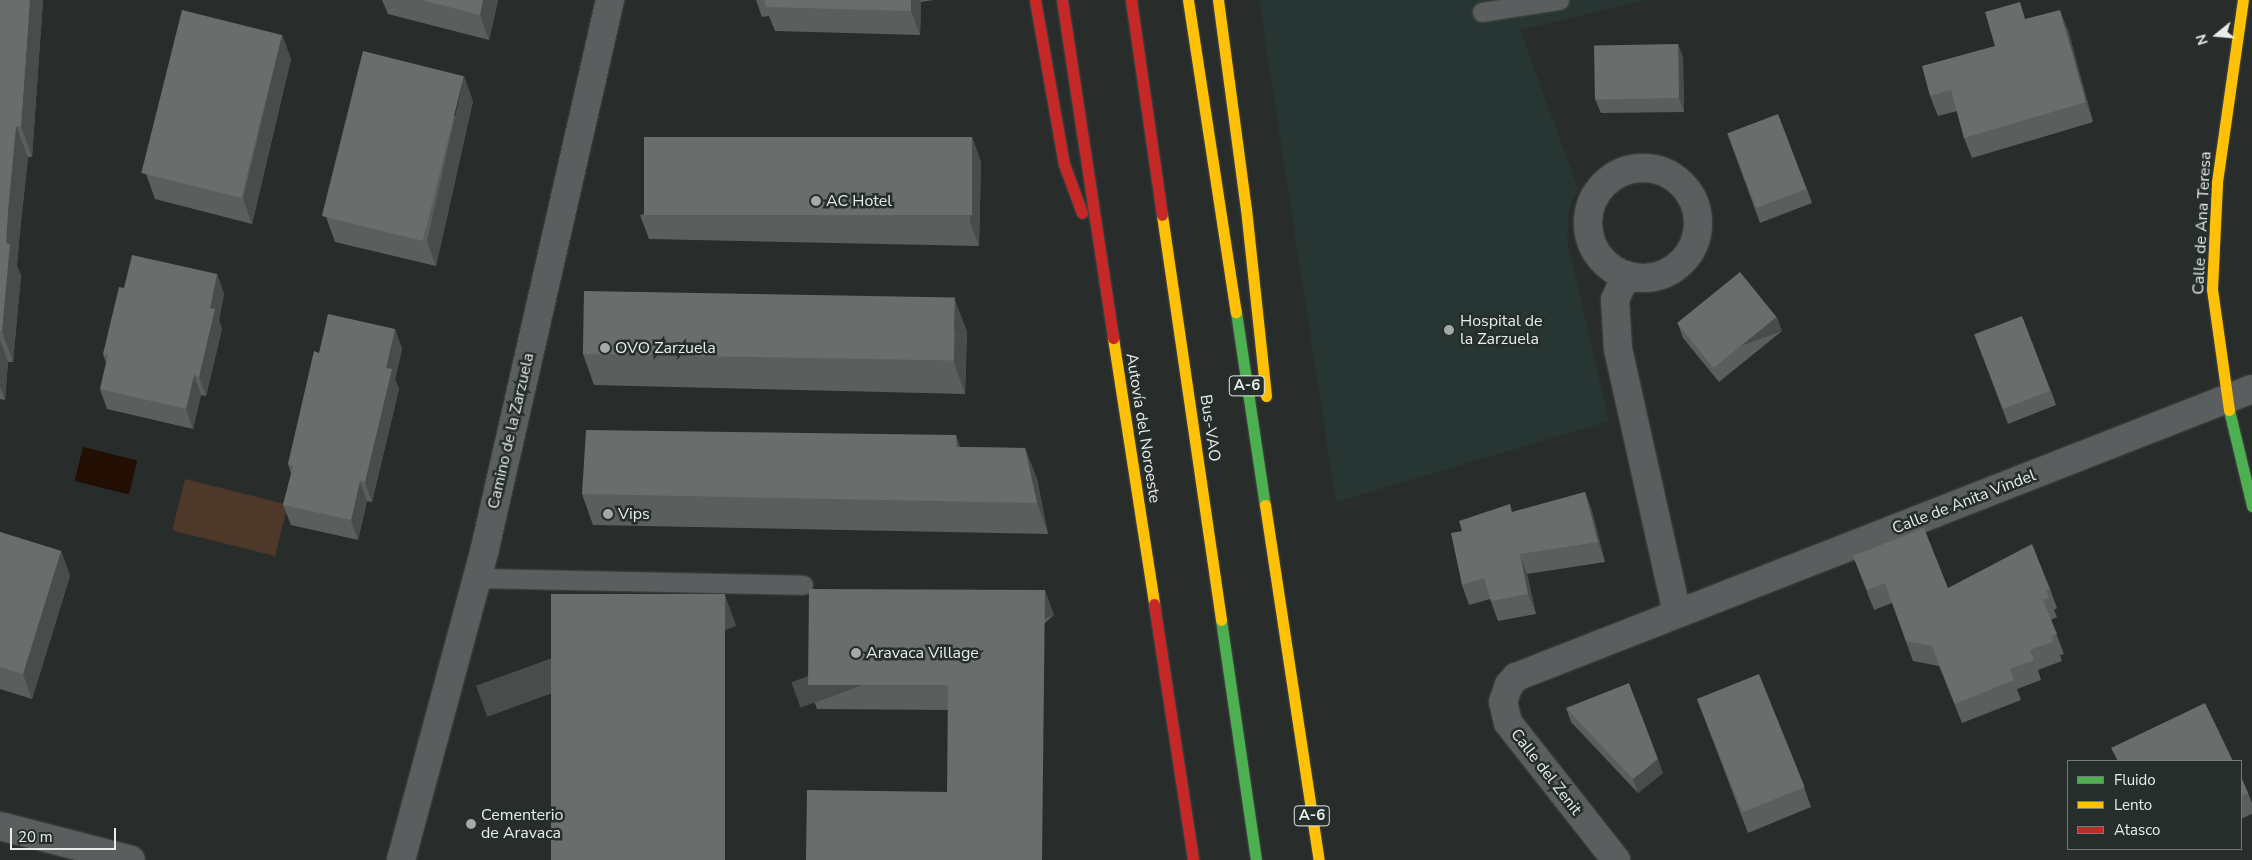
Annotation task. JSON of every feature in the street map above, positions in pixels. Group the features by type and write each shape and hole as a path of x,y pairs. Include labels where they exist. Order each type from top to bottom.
{"main road":[{"path":"1035,0 1064,164 1101,263"},
{"name":"Autovía del Noroeste","path":"1062,0 1193,860"},
{"name":"Bus-VAO","path":"1131,0 1256,860"},
{"name":"A-6","path":"1188,0 1319,860"},
{"path":"1218,0 1246,209 1267,407"},
{"name":"Calle de Ana Teresa","path":"2243,0 2217,182 2212,289 2227,399 2252,506"},
{"path":"1276,496 1306,772"},
{"path":"1184,860 1185,802"}],"street":[{"name":"Camino de la Zarzuela","path":"401,860 477,578 610,0"},
{"path":"1626,275 1615,300 1618,349 1676,614"},
{"name":"Calle de Anita Vindel","path":"1516,677 2252,389"},
{"name":"Calle del Zenit","path":"1516,677 1509,685 1503,702 1508,723 1616,860"},
{"path":"0,826 131,860"}],"lane":[{"path":"1482,12 1560,0"},
{"path":"477,578 803,585"}],"shaded area":[{"name":"Hospital de la Zarzuela","path":"1259,0 1646,0 1520,30 1578,188 1569,209 1567,240 1609,421 1336,502"},
{"path":"83,447 137,461 129,495 75,481"},
{"path":"185,479 288,505 275,556 172,530"}],"building":[{"path":"0,0 30,0 21,126 16,126 8,210 6,243 10,244 2,331 0,331"},
{"path":"421,0 483,0 480,15"},
{"path":"764,0 911,0 911,11 766,7"},
{"path":"2020,2 2025,19 2060,10 2086,102 1964,138 1951,90 1930,96 1922,66 1995,46 1985,12"},
{"path":"182,10 282,35 241,198 141,173"},
{"path":"1678,44 1679,98 1595,99 1594,45"},
{"path":"363,51 464,76 423,241 322,216"},
{"path":"1778,114 1807,189 1756,208 1728,133"},
{"name":"AC Hotel","path":"644,137 972,137 972,215 644,215"},
{"path":"132,255 217,274 210,308 215,309 199,377 194,375 186,409 100,389 108,355 103,354 119,287 124,288"},
{"path":"1740,272 1777,317 1714,368 1677,323"},
{"path":"584,291 955,297 954,360 583,354"},
{"path":"328,314 395,329 386,368 392,369 365,482 360,481 351,520 283,505 293,466 288,464 314,351 319,353"},
{"path":"2022,316 2051,391 2003,409 1974,334"},
{"path":"586,430 956,435 957,447 1025,448 1037,503 582,494"},
{"path":"1585,492 1598,542 1520,554 1528,594 1491,601 1484,578 1462,585 1451,533 1462,531 1459,521 1510,504 1512,512"},
{"path":"1924,528 1948,588 2032,544 2050,589 2046,590 2049,598 2043,600 2057,634 2052,636 2054,641 2030,650 2034,660 2010,669 2014,680 1955,704 1932,646 1906,641 1885,583 1867,590 1853,556"},
{"path":"0,532 61,551 23,674 0,667"},
{"path":"809,589 1045,590 1042,860 806,860 807,790 947,792 948,685 808,685"},
{"path":"551,594 725,594 725,860 551,860"},
{"path":"1759,674 1805,787 1743,812 1697,699"},
{"path":"1629,683 1658,759 1633,779 1566,708"},
{"path":"2205,703 2233,760 2117,760 2111,748"},
{"path":"2242,779 2248,793 2242,796"}],"traffic: fast":[{"path":"1236,312 1265,505"},
{"path":"2229,410 2252,506"},
{"path":"1221,620 1256,860"}],"traffic: slow":[{"path":"1188,0 1236,312"},
{"path":"1218,0 1246,209 1266,396"},
{"path":"2229,410 2212,289 2217,182 2243,0"},
{"path":"1162,215 1221,620"},
{"path":"1113,338 1154,604"},
{"path":"1265,505 1319,860"}],"traffic: jam":[{"path":"1035,0 1064,164 1082,213"},
{"path":"1062,0 1113,338"},
{"path":"1131,0 1162,215"},
{"path":"1154,604 1193,860"}],"place":[{"name":"AC Hotel","path":"816,201"},
{"name":"Hospital de la Zarzuela","path":"1449,330"},
{"name":"OVO Zarzuela","path":"605,348"},
{"name":"Vips","path":"608,514"},
{"name":"Aravaca Village","path":"856,653"},
{"name":"Cementerio de Aravaca","path":"471,824"}]}
